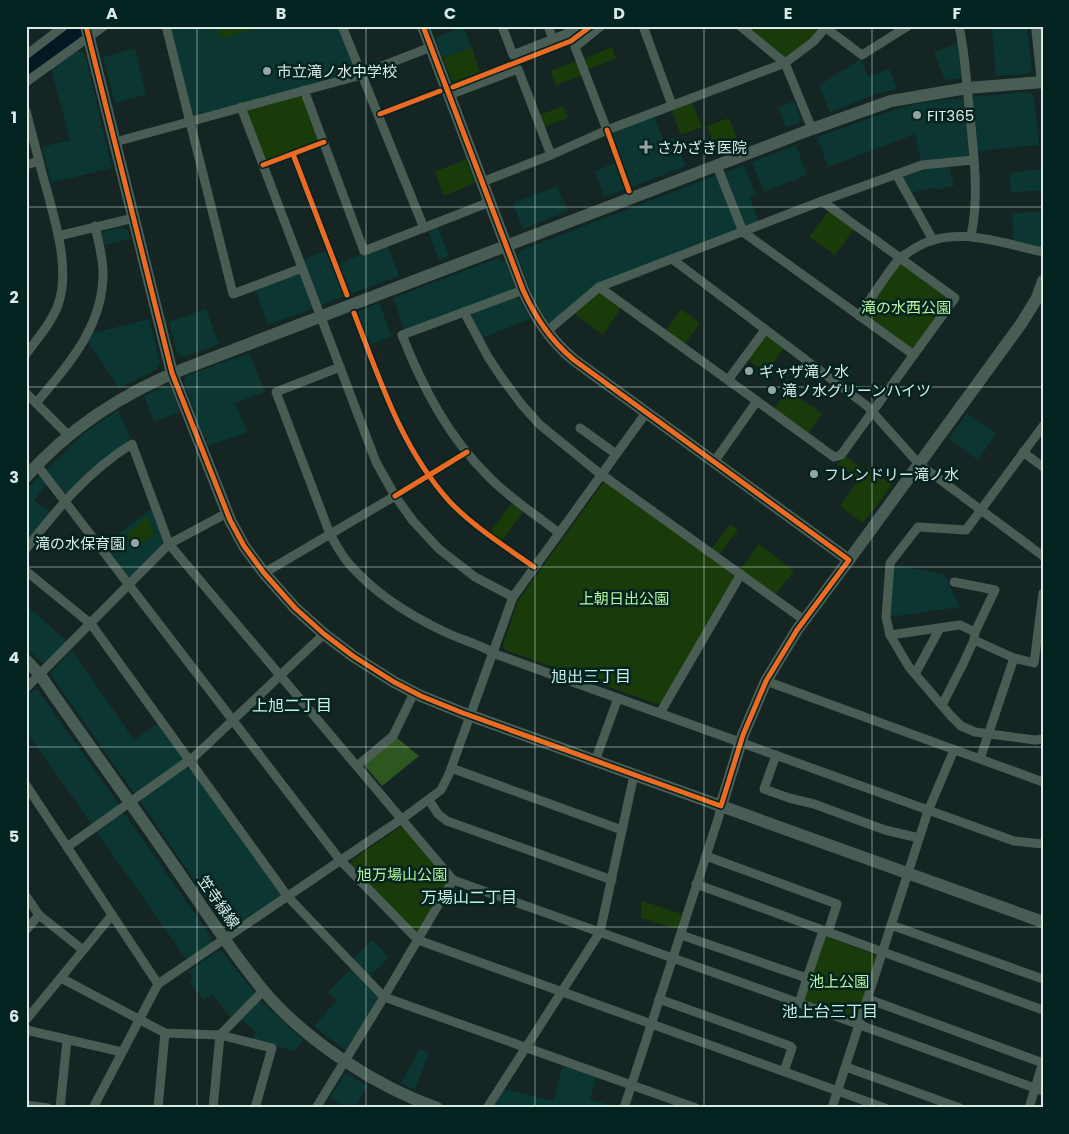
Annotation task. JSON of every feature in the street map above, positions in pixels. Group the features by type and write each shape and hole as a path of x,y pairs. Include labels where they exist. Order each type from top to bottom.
{"street":[{"path":"26,55 64,26"},
{"path":"26,82 88,32 104,26"},
{"path":"166,26 232,294 302,268"},
{"path":"342,26 424,228"},
{"path":"423,26 523,290 546,332 574,360 849,560"},
{"path":"502,26 513,55 553,40 577,26"},
{"path":"548,26 553,40"},
{"path":"601,26 574,47 607,130"},
{"path":"643,26 672,106"},
{"path":"740,26 785,63 812,129"},
{"path":"482,182 551,155 607,130 785,63 813,42 826,27 862,55 908,26"},
{"path":"959,26 965,55 973,160 974,218 972,236"},
{"path":"26,477 68,435 92,416 172,373 812,129 891,101 967,88 1043,82 1037,26"},
{"path":"88,32 172,373 227,513 244,546 295,608 324,634 372,669 414,693 470,716 1043,922"},
{"path":"115,142 361,74 431,47"},
{"path":"449,95 518,69 551,155"},
{"path":"304,90 364,251 490,202"},
{"path":"241,107 376,462 395,496 413,521 440,550 470,574 513,597"},
{"path":"26,111 58,236 63,272 62,291 58,305 48,324 26,354"},
{"path":"546,332 599,287 822,201 922,165 973,160"},
{"path":"26,165 39,161"},
{"path":"717,166 743,232 914,355"},
{"path":"896,174 933,240"},
{"path":"599,287 834,457 841,455 955,298 822,201"},
{"path":"58,236 134,218"},
{"path":"36,403 82,346 98,314 103,272 95,226"},
{"path":"859,316 900,258 916,247 933,240 952,236 972,236 1043,252"},
{"path":"672,259 872,412 919,464 1043,556"},
{"path":"624,1108 681,935 741,742 750,715 766,681 786,646 804,620 1040,300 1043,281"},
{"path":"523,290 402,335 418,375 442,421 478,465 507,493 559,532"},
{"path":"464,312 488,356 522,405 539,424 602,474 804,620"},
{"path":"728,380 765,330"},
{"path":"340,367 276,392 330,534 350,566 391,600 443,632 493,652 928,811 1014,841 1043,844"},
{"path":"26,393 68,435"},
{"path":"714,462 757,402"},
{"path":"93,1108 158,984 429,800 443,787 513,597 646,413"},
{"path":"1043,426 966,530 918,526 890,563 886,617 890,635 915,674 961,726 988,735 1043,739"},
{"path":"580,428 616,454"},
{"path":"26,549 65,502 100,468 132,444 169,544 453,880 1039,1090"},
{"path":"1023,452 1043,467"},
{"path":"37,466 340,860 418,940 885,1108"},
{"path":"264,572 395,496"},
{"path":"26,688 169,544 227,513"},
{"path":"26,571 91,624 288,897 384,997 696,1108"},
{"path":"660,713 741,574"},
{"path":"942,705 995,590 954,582"},
{"path":"890,635 960,625 974,636 1014,658 1038,664 1043,592"},
{"path":"915,674 940,628"},
{"path":"67,847 190,761 324,634"},
{"path":"980,759 1014,658"},
{"name":"笠寺緑線","path":"26,660 40,675 225,939 264,990 296,1023 345,1061 397,1092 437,1108"},
{"path":"766,681 1043,782"},
{"path":"357,766 393,736 414,693"},
{"path":"595,760 618,698"},
{"path":"832,1108 928,811 954,750"},
{"path":"776,756 764,789 814,804 885,830 919,838"},
{"path":"451,768 622,830"},
{"path":"487,1108 600,932 634,774"},
{"path":"27,789 158,984"},
{"path":"429,800 438,814 447,821 612,880"},
{"path":"706,856 837,904 799,1003"},
{"path":"316,1108 453,880"},
{"path":"696,884 1043,1010"},
{"path":"26,896 39,915 83,950"},
{"path":"26,930 39,915"},
{"path":"26,1020 112,915"},
{"path":"891,924 1043,979"},
{"path":"681,935 807,978"},
{"path":"61,978 165,1033 220,1034 272,1048 255,1108"},
{"path":"213,1108 220,1034 264,990"},
{"path":"659,999 790,1046 792,1048 784,1071"},
{"path":"868,999 1043,1062 1039,1090 1029,1108"},
{"path":"26,1030 122,1052"},
{"path":"158,1108 165,1033"},
{"path":"60,1108 67,1040"},
{"path":"846,1067 960,1108"},
{"path":"26,1104 48,1108"}],"shaded area":[{"name":"市立滝ノ水中学校","path":"168,26 339,26 356,69 354,73 196,118 190,115"},
{"path":"463,26 472,47 443,58 435,38"},
{"path":"990,26 1027,26 1032,69 1028,74 996,76"},
{"path":"960,42 962,78 945,80 934,52"},
{"path":"135,48 146,95 115,103 103,57"},
{"path":"76,50 85,54 112,168 51,183 42,147 70,140 51,69"},
{"path":"861,59 868,77 889,69 897,89 874,95 830,112 819,85"},
{"path":"1029,92 1034,96 1039,145 975,151 971,97"},
{"path":"964,98 970,152 965,158 921,161 915,134 828,167 817,137 896,109 925,102"},
{"path":"794,101 801,119 799,123 786,128 778,108"},
{"name":"さかざき医院","path":"654,115 664,141 674,138 686,166 629,188 610,136 612,131"},
{"path":"796,145 807,175 764,192 752,162"},
{"path":"617,162 626,189 604,197 595,171"},
{"path":"744,165 756,195 750,197 759,223 747,227 743,225 723,173"},
{"path":"949,165 954,186 941,189 936,189 935,187 910,193 902,179 904,175 923,168"},
{"path":"1041,169 1043,190 1011,193 1009,173"},
{"path":"717,175 737,227 735,232 597,284 552,322 548,322 533,296 518,256 521,250"},
{"path":"557,186 568,211 523,229 513,203"},
{"path":"1043,212 1041,249 1014,243 1012,213"},
{"path":"437,225 449,256 439,260 427,229"},
{"path":"122,227 128,230 130,239 102,246 101,235 104,231"},
{"path":"387,244 399,276 350,294 339,267 343,262"},
{"path":"327,250 344,296 319,306 302,260"},
{"path":"498,258 505,261 514,286 512,290 405,331 393,298"},
{"path":"297,273 302,275 314,308 268,325 255,289"},
{"path":"515,296 520,300 530,319 482,338 471,317 475,311"},
{"path":"379,303 392,336 372,344 368,341 357,312"},
{"path":"206,309 219,344 183,357 177,353 169,322"},
{"path":"149,319 160,362 157,369 119,388 88,342 93,333"},
{"path":"249,353 265,392 235,403 247,432 208,446 184,383 186,376"},
{"path":"165,386 172,390 180,412 154,422 144,396"},
{"path":"118,410 130,437 127,443 68,493 62,493 46,470 84,433"},
{"path":"967,413 996,434 978,460 949,439"},
{"path":"38,477 41,477 47,484 34,500 51,513 26,544 26,491"},
{"name":"滝の水保育園","path":"152,508 164,541 163,547 133,577 126,576 103,546"},
{"path":"892,565 944,574 960,607 890,617"},
{"path":"26,605 68,642 47,663 41,662 26,647"},
{"path":"72,650 134,740 159,723 183,758 182,762 138,794 133,792 51,675 51,672"},
{"path":"34,690 38,690 118,803 117,808 92,825 26,731 26,697"},
{"path":"185,768 191,769 281,893 280,897 234,929 228,929 141,803 141,798"},
{"path":"121,813 125,814 212,938 212,943 187,960 96,831"},
{"path":"372,940 389,957 369,977 353,959"},
{"path":"218,951 223,953 254,992 255,997 232,1019 212,994 204,1000 189,981 193,977 189,971"},
{"path":"352,968 379,996 378,1001 350,1048 345,1050 314,1026 337,1000 328,992"},
{"path":"257,1001 261,1001 303,1040 294,1051 250,1040 256,1033 240,1018"},
{"path":"419,1049 429,1053 415,1090 401,1083"},
{"path":"563,1065 596,1077 590,1099 619,1108 492,1108 504,1089 553,1101"},
{"path":"348,1074 367,1086 355,1108 348,1108 330,1098 344,1075"}],"green space":[{"path":"217,26 264,26 221,39"},
{"path":"746,26 823,26 814,38 787,57 784,57"},
{"path":"472,47 480,73 455,82 452,81 443,58"},
{"path":"612,47 616,58 587,70 583,59"},
{"path":"577,61 583,75 556,85 550,71"},
{"path":"298,95 304,99 319,136 316,142 268,161 263,159 246,113 248,108"},
{"path":"692,102 702,127 681,135 671,109"},
{"path":"563,106 568,118 544,127 540,115"},
{"path":"729,118 739,146 718,154 707,126"},
{"path":"466,159 475,183 444,196 435,172"},
{"path":"829,210 854,229 835,255 809,237"},
{"name":"滝の水西公園","path":"903,263 948,296 949,301 915,348 909,349 865,316 864,312 898,265"},
{"path":"596,293 601,293 621,308 603,335 573,313"},
{"path":"681,309 700,323 684,345 665,331"},
{"path":"768,336 784,348 766,373 747,359 763,337"},
{"path":"788,389 822,414 807,435 773,410"},
{"path":"844,455 865,471 868,467 892,485 863,523 840,506 859,479 838,464"},
{"name":"上朝日出公園","path":"607,482 733,573 735,578 661,703 657,704 505,650 503,646 518,601 603,483"},
{"path":"513,502 524,511 502,541 490,532"},
{"path":"147,517 154,534 136,548 126,535"},
{"path":"730,524 738,530 719,555 711,549"},
{"path":"759,544 794,571 775,595 740,570"},
{"path":"396,737 419,756 382,786 366,767 366,762"},
{"name":"旭万場山公園","path":"400,827 405,828 448,879 449,883 420,932 415,932 351,865 351,861"},
{"path":"642,901 682,914 677,929 641,918"},
{"name":"池上公園","path":"827,937 873,954 877,959 859,1015 854,1019 806,1002 803,998 823,940"}],"waterway":[{"path":"26,69 83,26"}],"cycle path":[{"path":"86,26 172,373 230,520 244,546 264,573 295,608 324,634 353,656 394,682 421,696 463,713 721,806 743,735 766,681 797,630 849,560 574,360 551,336 533,310 523,290 423,26"},
{"path":"453,87 571,41 591,26"},
{"path":"380,114 440,91"},
{"path":"607,130 629,191"},
{"path":"263,165 324,142"},
{"path":"293,154 347,295"},
{"path":"354,313 393,412 418,459 433,481 450,502 470,520 534,567"},
{"path":"395,496 467,452"}],"place":[{"name":"市立滝ノ水中学校","path":"267,71"},
{"name":"FIT365","path":"917,115"},
{"name":"さかざき医院","path":"646,147"},
{"name":"ギャザ滝ノ水","path":"749,371"},
{"name":"滝ノ水グリーンハイツ","path":"772,390"},
{"name":"フレンドリー滝ノ水","path":"814,474"},
{"name":"滝の水保育園","path":"135,543"}],"district":[{"name":"旭出三丁目","path":"591,676"},
{"name":"上旭二丁目","path":"292,705"},
{"name":"万場山二丁目","path":"469,897"},
{"name":"池上台三丁目","path":"830,1011"}]}
